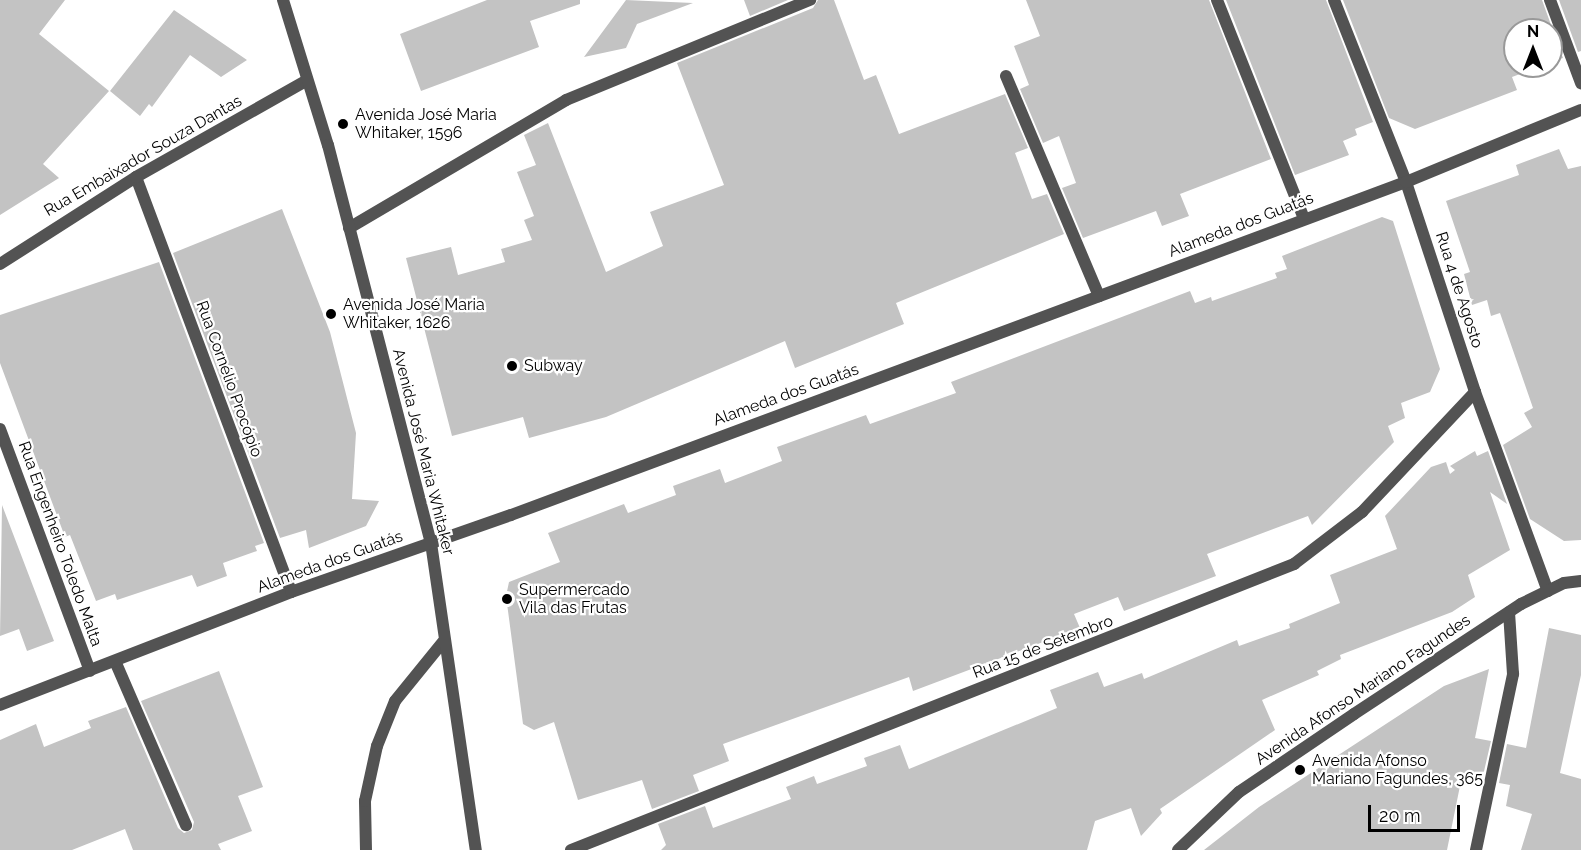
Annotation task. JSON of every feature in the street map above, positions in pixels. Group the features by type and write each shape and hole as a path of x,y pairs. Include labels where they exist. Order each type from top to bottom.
{"street":[{"path":"349,228 566,100 810,0"},
{"path":"1217,0 1304,219"},
{"name":"Rua 4 de Agosto","path":"1334,0 1406,182 1475,392 1548,591"},
{"path":"1550,0 1581,83"},
{"name":"Avenida José Maria Whitaker","path":"285,1 349,228 431,543 442,642 476,850"},
{"path":"1006,76 1099,296"},
{"name":"Rua Embaixador Souza Dantas","path":"0,264 136,177 306,81"},
{"name":"Alameda dos Guatás","path":"0,705 291,592 431,543 1406,182 1581,110"},
{"name":"Rua Cornélio Procópio","path":"136,177 291,592"},
{"name":"Rua 15 de Setembro","path":"571,850 1294,564 1362,512 1475,392"},
{"name":"Rua Engenheiro Toledo Malta","path":"0,429 90,671"},
{"name":"Avenida Afonso Mariano Fagundes","path":"1178,850 1239,792 1509,612 1548,591 1581,581"},
{"path":"1476,850 1513,674 1509,612"},
{"path":"366,850 365,801 377,746 395,701 442,642"},
{"path":"115,662 186,825"}],"building":[{"path":"0,0 65,0 39,34 109,91 43,164 59,178 0,215"},
{"path":"487,0 580,0 580,4 530,21 539,47 421,91 400,34"},
{"path":"626,0 693,3 637,24 626,48 584,57"},
{"path":"744,0 788,0 750,16"},
{"path":"818,0 834,0 864,80 876,75 899,134 1005,94 1028,148 1015,153 1032,199 1047,194 1064,234 896,303 904,324 795,368 785,341 606,417 529,438 523,417 452,436 406,258 451,247 458,275 505,262 501,249 532,240 524,220 534,216 517,172 536,165 524,135 548,123 606,272 663,246 650,212 724,185 677,63 813,8"},
{"path":"1026,0 1209,0 1271,159 1180,194 1189,216 1162,226 1156,211 1083,238 1062,188 1076,183 1059,136 1043,143 1020,89 1029,85 1014,46 1040,36"},
{"path":"1226,0 1326,0 1373,122 1355,129 1357,135 1343,141 1349,155 1295,175"},
{"path":"1343,0 1542,0 1549,18 1503,18 1503,78 1512,78 1517,90 1415,129 1389,118"},
{"path":"1559,0 1581,0 1581,51 1578,52"},
{"path":"174,10 247,60 221,77 190,55 152,107 149,104 140,116 110,91"},
{"path":"1559,149 1568,169 1581,166 1581,540 1564,541 1530,519 1503,445 1532,427 1524,413 1533,408 1500,313 1491,316 1487,300 1472,305 1464,274 1470,272 1446,201 1519,175 1516,165"},
{"path":"282,209 330,332 356,433 352,499 379,501 366,526 309,548 306,530 280,538 173,253"},
{"path":"1382,217 1393,221 1440,369 1430,392 1401,403 1405,418 1388,426 1394,442 1312,525 1308,516 1207,554 1216,576 1124,611 1118,597 1074,614 1080,628 913,691 909,677 723,744 729,761 693,775 699,791 652,809 642,780 578,800 554,722 534,730 523,724 506,596 509,582 560,562 548,533 624,504 628,513 676,495 673,486 720,469 725,483 782,461 777,447 866,415 870,424 956,393 951,382 1190,291 1195,303 1211,297 1212,301 1277,278 1275,273 1287,269 1282,256"},
{"path":"159,262 264,543 255,546 257,551 223,563 227,576 197,587 192,575 117,600 115,594 96,601 70,535 65,537 0,363 0,315"},
{"path":"1475,451 1477,456 1488,451 1507,504 1490,492 1510,550 1468,575 1475,597 1452,612 1340,655 1341,659 1317,671 1319,675 1262,700 1275,730 1160,809 1162,813 1141,836 1131,808 1095,821 1087,850 661,850 666,845 658,824 705,806 713,828 791,799 786,787 814,776 817,784 867,766 864,758 900,745 909,769 1057,708 1050,690 1098,672 1104,687 1142,673 1144,679 1237,640 1239,646 1290,628 1289,624 1340,603 1330,575 1397,549 1385,516 1431,467 1446,462 1450,474 1455,470 1450,466"},
{"path":"2,505 54,641 27,651 19,629 0,636"},
{"path":"1549,628 1581,635 1581,675 1560,773 1581,779 1581,850 1521,850 1532,814 1506,806 1510,785 1499,783 1507,744 1526,748"},
{"path":"1489,669 1475,738 1491,741 1482,780 1462,776 1447,850 1204,850 1259,807 1444,686"},
{"path":"219,671 263,787 238,796 252,831 218,844 221,850 133,850 125,829 72,850 0,850 0,740 36,724 44,747 91,728 88,721 126,707 178,828 184,833 192,830 194,822 141,701"}],"place":[{"name":"Avenida José Maria Whitaker, 1596","path":"343,124"},
{"name":"Avenida José Maria Whitaker, 1626","path":"331,314"},
{"name":"Subway","path":"512,366"},
{"name":"Supermercado Vila das Frutas","path":"507,599"},
{"name":"Avenida Afonso Mariano Fagundes, 365","path":"1300,770"}]}
